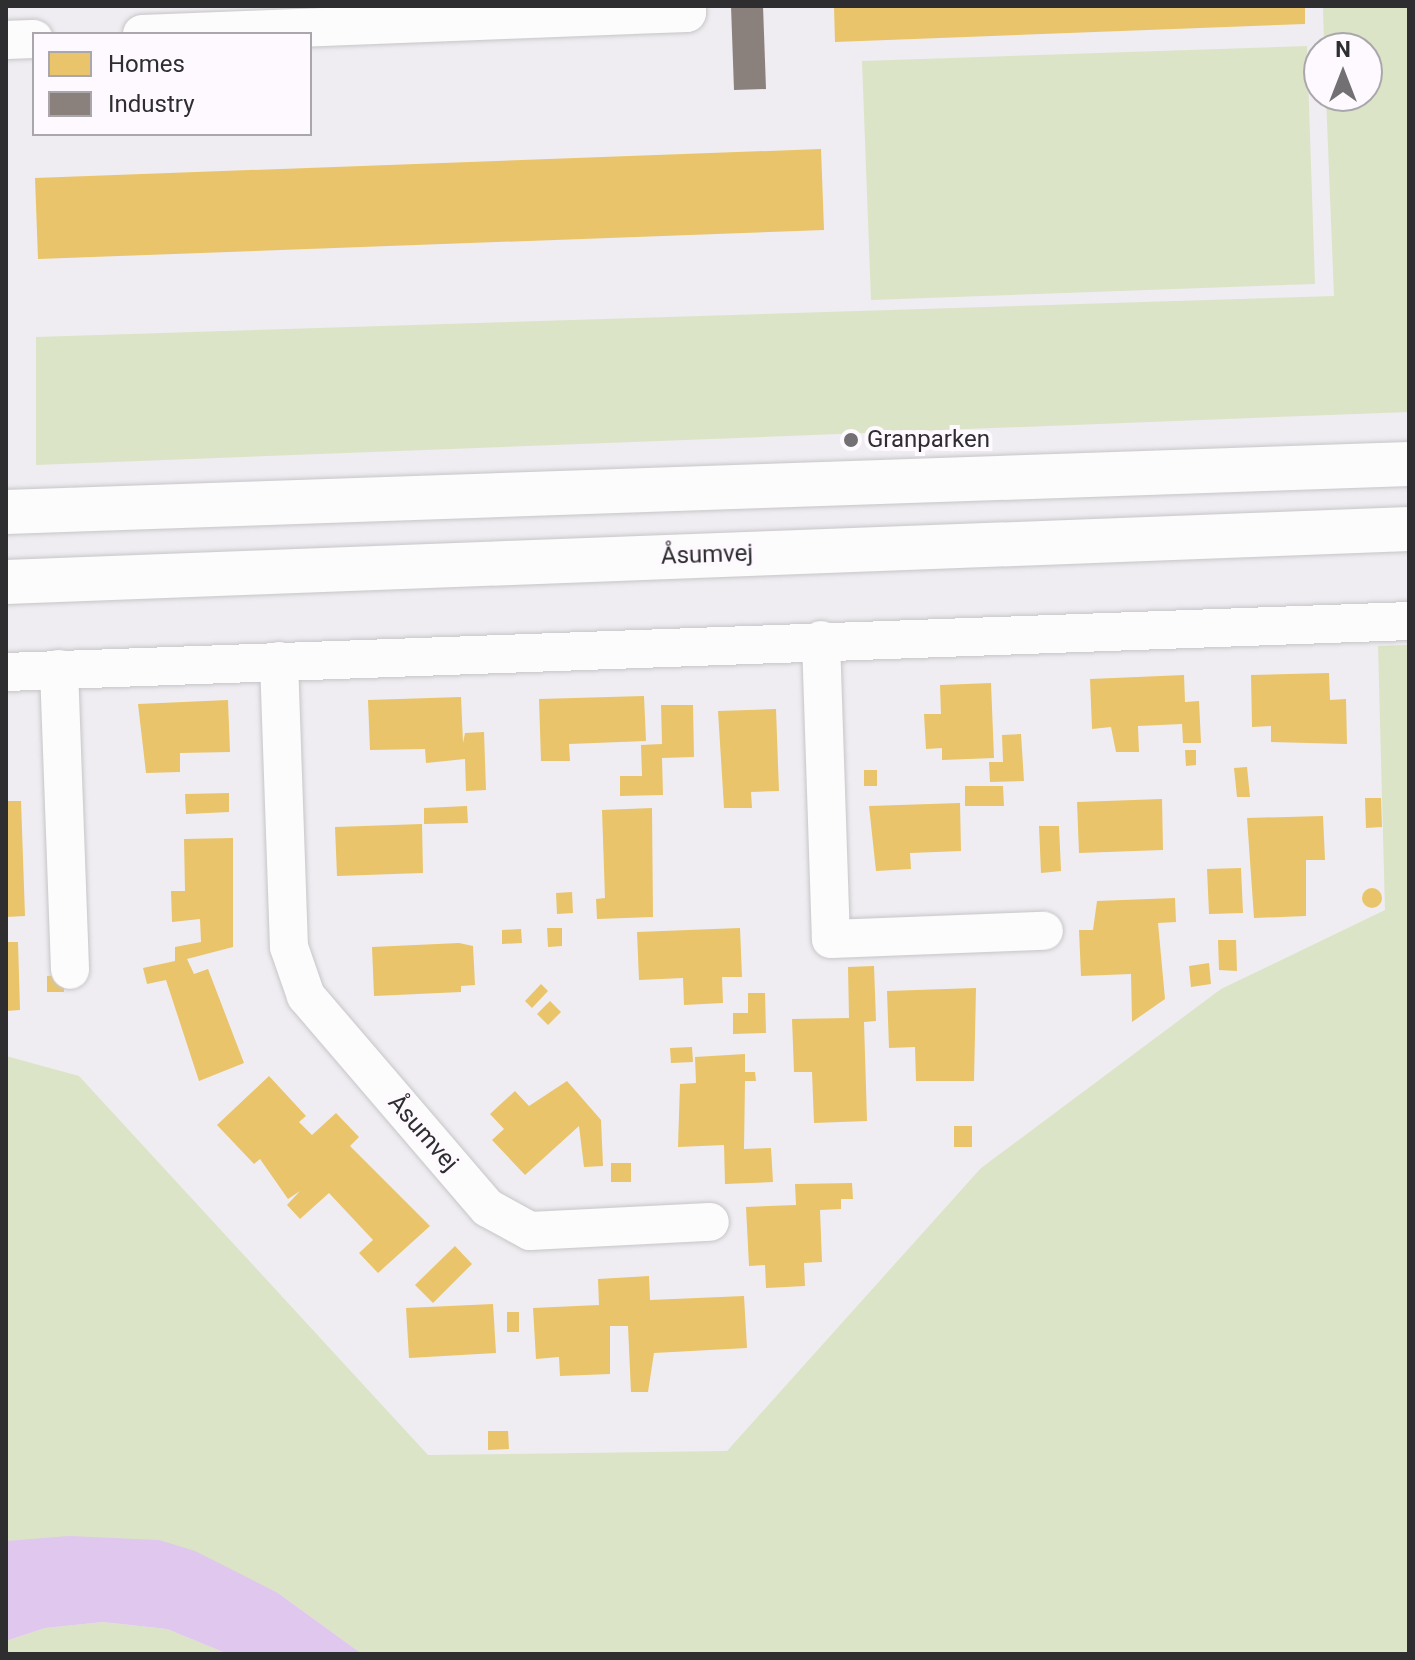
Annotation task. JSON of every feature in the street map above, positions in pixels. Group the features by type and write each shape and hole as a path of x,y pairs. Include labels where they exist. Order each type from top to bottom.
{"street":[{"path":"194,32 687,13 687,6"},
{"path":"6,40 32,39"},
{"path":"6,512 1409,464"},
{"name":"Åsumvej","path":"6,582 1409,529"},
{"path":"6,672 1409,621"},
{"path":"821,640 831,939 1044,931"},
{"name":"Åsumvej","path":"279,661 289,947 306,996 488,1208 530,1231 710,1222"},
{"path":"59,669 70,970"}],"green space":[{"path":"1323,6 1409,6 1409,412 36,465 36,337 1334,296 1327,112 1383,112 1383,32 1324,32"},
{"path":"1303,46 1303,112 1309,112 1315,284 871,300 862,61"},
{"path":"1409,645 1409,1654 362,1654 278,1593 159,1540 6,1541 6,1056 79,1076 428,1455 727,1451 981,1168 1221,989 1385,910 1378,646"},
{"path":"103,1622 167,1629 228,1654 6,1654 6,1641 45,1628"}],"shaded area":[{"path":"69,1536 159,1540 195,1551 278,1593 362,1654 228,1654 167,1629 103,1622 45,1628 6,1641 6,1541"}],"building: Homes":[{"path":"834,6 1305,6 1305,24 835,42"},
{"path":"821,149 824,230 38,259 35,178"},
{"path":"1329,673 1330,700 1346,699 1347,744 1271,742 1271,726 1252,727 1251,675"},
{"path":"1184,675 1185,702 1199,701 1201,743 1183,743 1182,724 1138,726 1139,752 1116,752 1111,727 1092,729 1090,679"},
{"path":"991,683 994,758 942,760 942,748 926,749 924,714 941,714 940,685"},
{"path":"644,696 646,741 569,744 570,761 541,761 539,699"},
{"path":"461,697 463,743 465,733 484,732 486,790 466,791 465,759 426,763 425,749 370,750 368,700"},
{"path":"228,700 230,752 180,753 180,772 146,773 138,704"},
{"path":"661,705 693,705 694,757 662,758 663,795 620,796 620,776 642,776 641,745 662,744"},
{"path":"776,709 779,791 751,792 752,808 724,808 718,711"},
{"path":"1021,734 1024,781 990,782 989,762 1003,762 1002,735"},
{"path":"1185,750 1196,750 1196,765 1186,766"},
{"path":"1247,767 1250,797 1237,797 1234,768"},
{"path":"864,770 877,770 877,786 864,786"},
{"path":"965,786 1003,786 1004,806 965,806"},
{"path":"229,793 229,812 186,814 185,794"},
{"path":"1365,798 1381,798 1382,827 1366,828"},
{"path":"1162,799 1163,850 1079,853 1077,802"},
{"path":"6,801 21,801 25,916 6,917"},
{"path":"960,803 961,851 910,853 911,869 876,871 869,806"},
{"path":"467,806 468,823 424,824 424,808"},
{"path":"652,808 653,917 597,919 596,899 605,898 602,810"},
{"path":"1323,816 1325,860 1306,860 1306,916 1254,918 1247,818"},
{"path":"422,824 423,873 337,876 335,827"},
{"path":"1039,826 1059,826 1061,871 1041,873"},
{"path":"233,838 233,947 187,959 194,974 208,969 244,1063 199,1081 166,980 147,984 143,968 175,961 175,947 201,942 200,919 172,922 171,891 185,891 184,839"},
{"path":"1241,868 1243,913 1209,914 1207,869"},
{"path":"1372,888 1379,891 1382,898 1379,905 1372,908 1365,905 1362,898 1365,891"},
{"path":"572,892 573,913 557,914 556,893"},
{"path":"1175,898 1176,922 1158,923 1165,999 1132,1022 1131,974 1081,976 1079,930 1093,930 1097,901"},
{"path":"547,928 562,928 562,946 548,947"},
{"path":"740,928 742,977 722,977 723,1003 684,1005 683,978 639,980 637,932"},
{"path":"521,929 522,943 502,944 502,930"},
{"path":"1218,940 1236,940 1237,971 1219,970"},
{"path":"6,942 18,942 20,1010 6,1011"},
{"path":"459,943 473,946 475,985 461,986 461,992 374,996 372,947"},
{"path":"1209,963 1211,984 1191,987 1189,966"},
{"path":"874,966 876,1021 864,1022 867,1121 814,1123 812,1072 794,1072 792,1019 849,1018 848,967"},
{"path":"64,975 64,992 47,992 47,976"},
{"path":"541,984 548,991 532,1008 525,1001"},
{"path":"976,988 974,1081 916,1081 915,1047 889,1048 887,991"},
{"path":"748,993 765,993 766,1033 733,1034 733,1013 748,1013"},
{"path":"550,1001 561,1012 548,1025 537,1014"},
{"path":"692,1047 693,1062 671,1063 670,1048"},
{"path":"745,1054 745,1072 755,1072 756,1081 745,1081 744,1149 771,1148 773,1182 725,1184 724,1145 678,1147 680,1084 696,1083 695,1057"},
{"path":"269,1076 306,1116 299,1122 312,1135 336,1113 359,1137 350,1146 430,1226 378,1273 359,1253 373,1240 329,1193 300,1219 287,1205 300,1191 288,1199 260,1159 254,1164 217,1125"},
{"path":"567,1081 601,1120 603,1166 584,1167 579,1126 525,1175 492,1140 504,1129 490,1114 515,1091 529,1106"},
{"path":"954,1126 972,1126 972,1147 954,1147"},
{"path":"611,1163 631,1163 631,1182 611,1182"},
{"path":"852,1183 853,1199 841,1199 841,1209 820,1210 822,1262 804,1263 805,1286 766,1288 765,1265 749,1266 746,1207 796,1205 795,1184"},
{"path":"455,1246 472,1264 433,1303 415,1285"},
{"path":"649,1276 650,1300 744,1296 747,1348 654,1353 648,1392 631,1392 628,1326 610,1326 610,1374 560,1376 559,1357 536,1359 533,1308 599,1305 598,1279"},
{"path":"493,1304 496,1353 409,1358 406,1308"},
{"path":"507,1312 519,1312 519,1332 507,1332"},
{"path":"488,1431 508,1431 509,1449 488,1450"}],"building: Industry":[{"path":"731,6 763,6 766,89 734,90"}],"place":[{"name":"Granparken","path":"851,440"}]}
